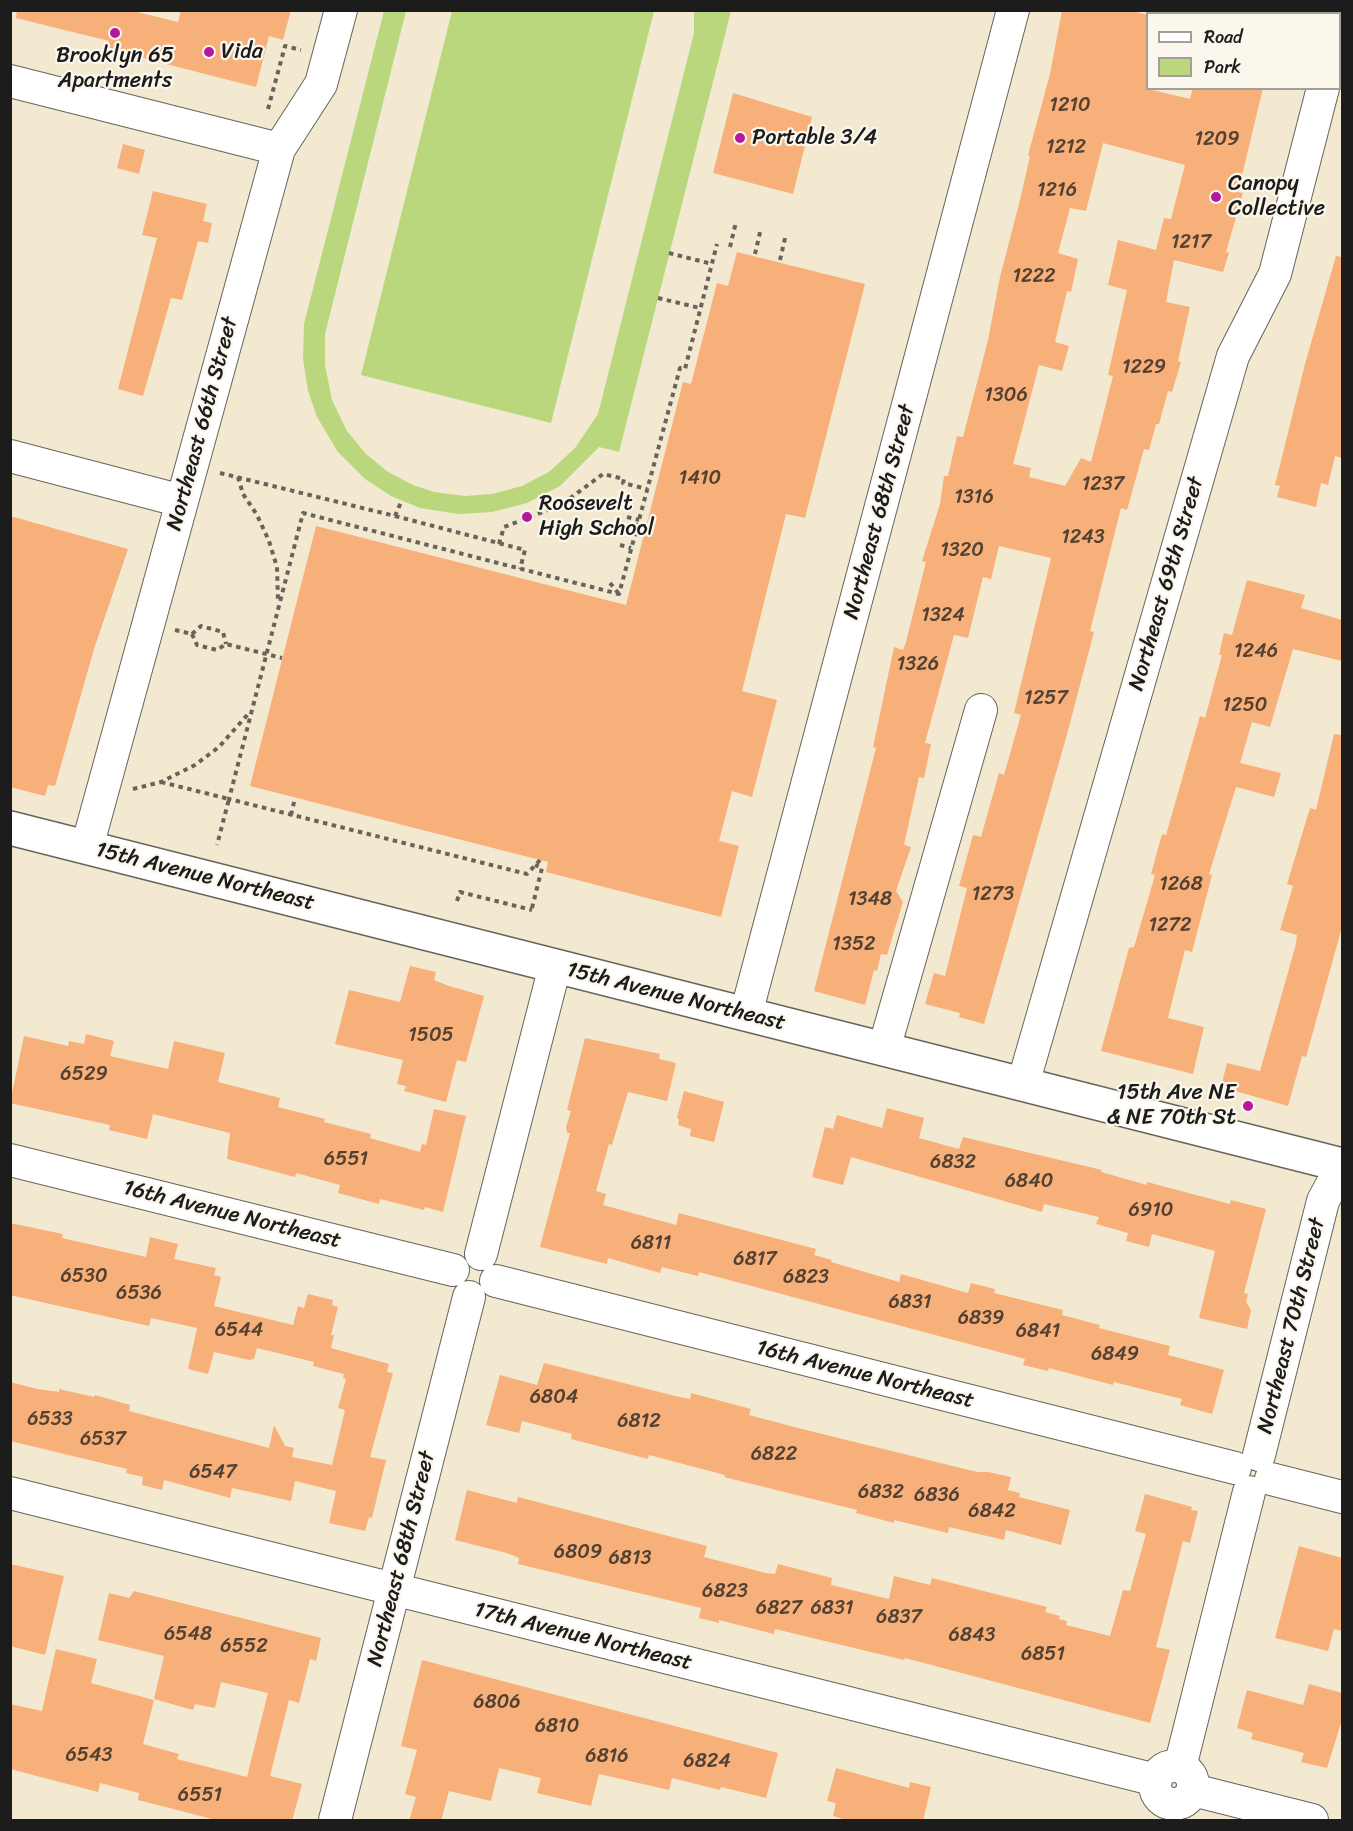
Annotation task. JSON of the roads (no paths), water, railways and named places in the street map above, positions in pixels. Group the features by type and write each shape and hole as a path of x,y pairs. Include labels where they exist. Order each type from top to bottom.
{"main road":[{"name":"15th Avenue Northeast","path":"10,828 1342,1165"}],"street":[{"name":"Northeast 66th Street","path":"87,847 279,149 321,84 341,10"},
{"name":"Northeast 68th Street","path":"746,1014 1013,10"},
{"path":"10,81 279,149"},
{"name":"Northeast 69th Street","path":"1023,1084 1233,356 1275,274 1322,90"},
{"path":"10,456 182,501"},
{"path":"884,1049 981,710"},
{"path":"481,1254 555,966"},
{"name":"16th Avenue Northeast","path":"10,1160 453,1270"},
{"name":"Northeast 70th Street","path":"1173,1792 1323,1201 1342,1165"},
{"path":"481,1254 492,1261 496,1281 487,1294 480,1297 469,1297 455,1285 453,1270 465,1255 481,1254"},
{"name":"16th Avenue Northeast","path":"496,1281 1342,1497"},
{"name":"Northeast 68th Street","path":"335,1821 469,1297"},
{"name":"17th Avenue Northeast","path":"10,1493 394,1589 1173,1792 1312,1821"}],"place":[{"name":"Brooklyn 65 Apartments","path":"115,33"},
{"name":"Vida","path":"209,52"},
{"name":"Portable 3/4","path":"740,138"},
{"name":"Canopy Collective","path":"1216,197"},
{"name":"Roosevelt High School","path":"527,517"},
{"name":"15th Ave NE & NE 70th St","path":"1248,1106"}]}
